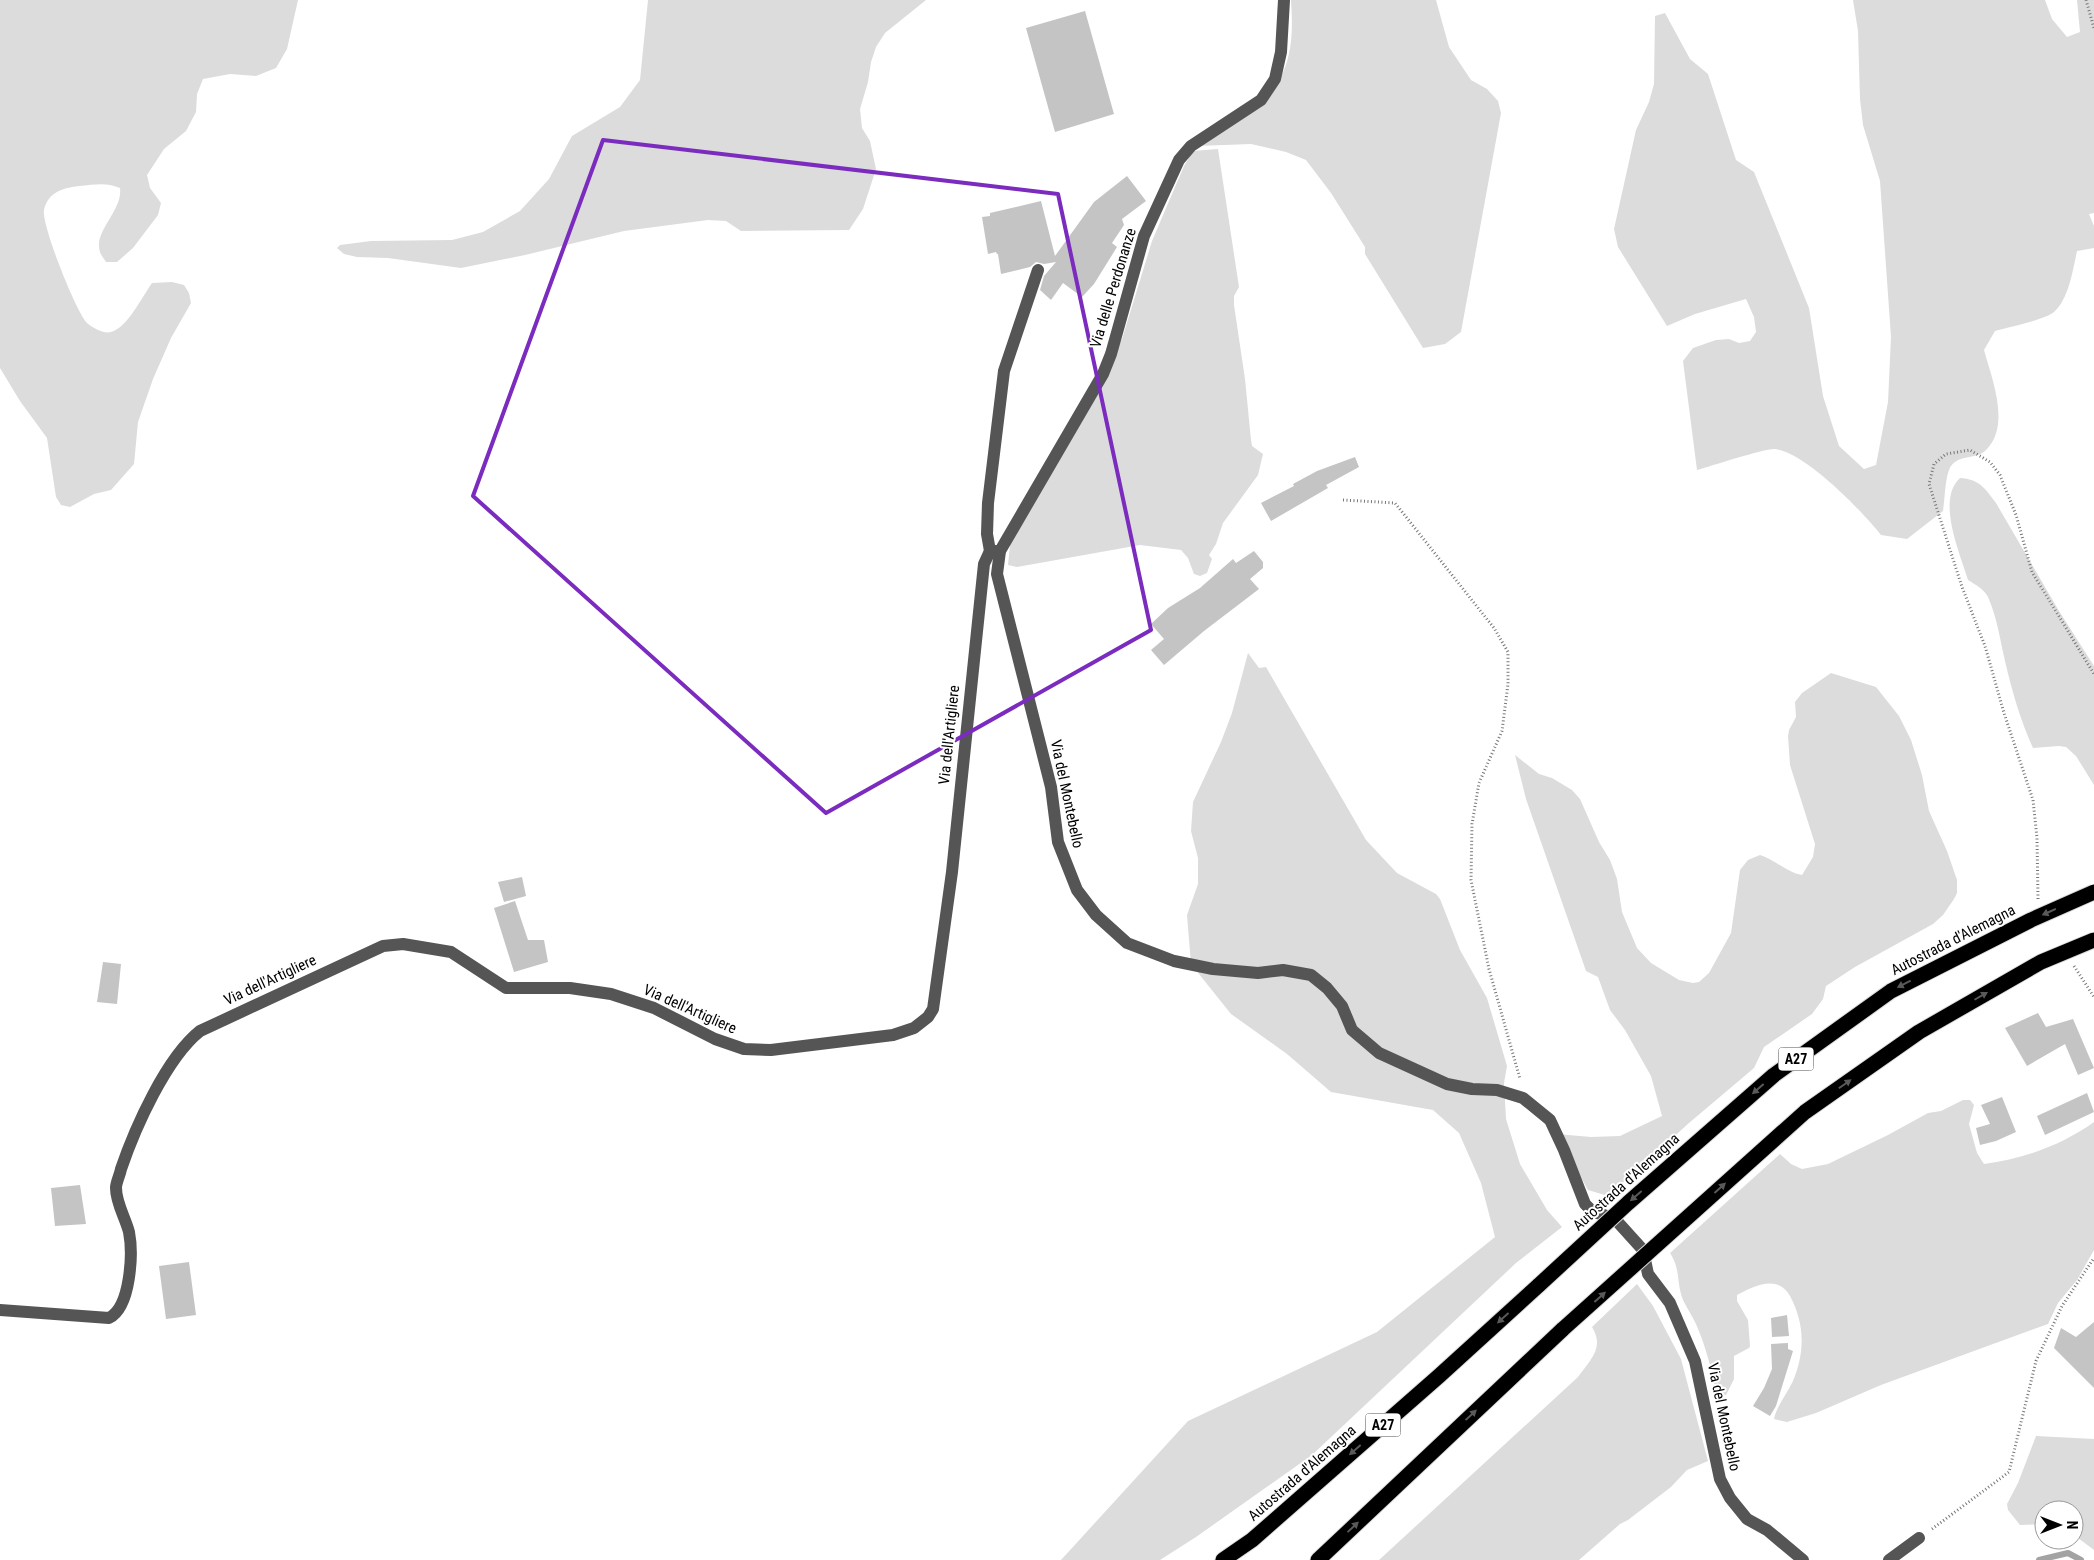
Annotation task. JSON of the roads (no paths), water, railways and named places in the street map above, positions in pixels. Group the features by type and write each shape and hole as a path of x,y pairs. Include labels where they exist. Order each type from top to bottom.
{"highway":[{"name":"Autostrada d'Alemagna","path":"1223,1560 1259,1534 1439,1376 1628,1203 1774,1075 1890,991 2031,920 2094,892"},
{"path":"1318,1560 1563,1330 1805,1112 1919,1032 2041,962 2094,940"}],"street":[{"name":"Via delle Perdonanze","path":"995,551 1103,374 1111,354 1144,236 1179,160 1191,146 1261,100 1275,79 1281,52 1284,0"},
{"path":"995,551 987,534 988,502 1004,371 1038,270"},
{"name":"Via del Montebello","path":"995,551 997,574 1051,787 1058,842 1077,890 1096,914 1127,943 1174,961 1213,969 1258,973 1283,970 1312,975 1328,988 1342,1006 1352,1030 1379,1053 1447,1084 1472,1089 1497,1090 1523,1098 1550,1120 1585,1204 1592,1211 1615,1218 1643,1250 1648,1274 1670,1303 1695,1361 1720,1479 1730,1498 1747,1519 1767,1530 1804,1560"},
{"name":"Via dell'Artigliere","path":"0,1310 109,1318 114,1315 123,1301 127,1288 130,1255 129,1232 121,1212 116,1187 125,1159 140,1124 161,1081 178,1054 192,1037 200,1031 383,946 403,944 451,952 506,988 570,988 611,994 654,1008 715,1039 744,1049 771,1050 892,1035 914,1028 928,1018 933,1008 952,872 984,564 995,551"},
{"path":"1889,1560 1919,1538"}],"waterway":[{"path":"2039,1560 2068,1553 2081,1560"}]}
